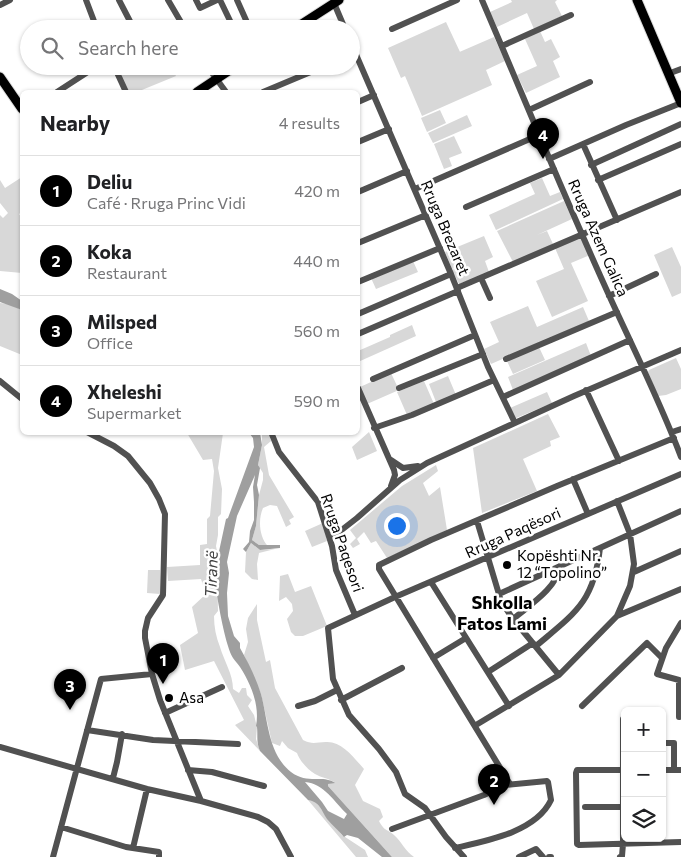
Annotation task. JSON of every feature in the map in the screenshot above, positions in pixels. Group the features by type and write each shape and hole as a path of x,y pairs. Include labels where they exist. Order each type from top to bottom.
{"main road":[{"path":"637,0 681,103"},
{"path":"642,0 677,70 681,90"},
{"path":"308,20 337,2"},
{"path":"201,90 222,75"},
{"path":"0,77 20,106"}],"street":[{"path":"0,5 10,0"},
{"path":"86,0 94,20"},
{"path":"119,0 129,20"},
{"path":"168,0 180,20"},
{"path":"196,0 200,8 218,0 229,20"},
{"path":"237,0 246,20"},
{"path":"392,29 456,0"},
{"name":"Rruga Azem Galica","path":"482,0 549,159 681,456"},
{"path":"337,2 342,20"},
{"path":"502,46 571,15"},
{"name":"Rruga Brezaret","path":"360,66 426,215 494,380 515,423"},
{"path":"59,90 83,75"},
{"path":"118,75 125,90"},
{"path":"212,75 224,90"},
{"path":"268,90 304,75"},
{"path":"528,110 590,82"},
{"path":"360,101 374,95"},
{"path":"549,159 681,103"},
{"path":"592,165 681,124"},
{"path":"360,141 389,129"},
{"path":"414,189 539,135"},
{"path":"583,144 617,220"},
{"path":"598,180 681,144"},
{"path":"466,207 554,169"},
{"path":"360,191 407,171"},
{"path":"360,333 481,278 681,192"},
{"path":"360,242 426,215"},
{"path":"360,281 440,248"},
{"path":"360,313 451,274"},
{"path":"609,296 656,274"},
{"path":"481,278 490,298"},
{"path":"506,359 617,312"},
{"path":"373,379 475,335"},
{"path":"503,397 630,340"},
{"path":"396,468 414,468 586,390 681,350"},
{"path":"399,388 483,354"},
{"path":"374,428 399,420 494,380"},
{"path":"0,381 20,397"},
{"path":"586,390 619,460"},
{"path":"360,393 386,454 400,476 404,477"},
{"path":"510,784 476,725 395,597 379,566 431,540 619,460 673,435 681,429"},
{"path":"93,435 128,456 150,483 162,507 165,522 163,594 148,618 145,631 152,674 165,713 202,801"},
{"name":"Rruga Paqesori","path":"272,435 279,452 318,502 330,539 336,570 355,615"},
{"path":"330,539 404,477 426,463"},
{"path":"390,489 394,482 396,468"},
{"name":"Rruga Paqësori","path":"337,690 331,673 331,653 327,630 330,626 681,474"},
{"path":"573,479 588,514"},
{"path":"476,725 559,675 617,616 626,597 634,572 634,554 630,534 617,501"},
{"path":"499,594 681,511"},
{"path":"477,521 505,608 559,675"},
{"path":"488,672 535,644 582,606 594,581 600,548"},
{"path":"634,572 681,551"},
{"path":"513,619 552,585 559,575 561,565"},
{"path":"431,582 509,706"},
{"path":"617,616 681,589"},
{"path":"679,717 679,680 656,674 661,657 681,623"},
{"path":"433,658 466,638"},
{"path":"582,706 647,643 661,657"},
{"path":"342,700 402,668"},
{"path":"53,857 101,680 152,674"},
{"path":"165,713 222,687"},
{"path":"298,706 315,701 337,690 349,716 379,749 396,772 405,794 421,804 464,857"},
{"path":"87,730 176,742 238,744"},
{"path":"112,778 122,734"},
{"path":"666,743 674,743 678,770"},
{"path":"0,746 148,789 202,801 258,817 276,829 291,857"},
{"path":"188,770 212,772 264,786"},
{"path":"621,770 578,770 576,772 577,844 681,842"},
{"path":"392,830 510,784 548,782 551,794 549,803 532,822 505,834 455,848"},
{"path":"136,857 135,848 148,789"},
{"path":"586,807 621,806"},
{"path":"61,827 135,848 158,852 159,857"},
{"path":"620,857 622,856 623,844"},
{"path":"519,857 536,849 543,857"}],"shaded area":[{"path":"511,0 557,0 555,2 562,16 534,29 527,13 497,27 490,12 512,2"},
{"path":"446,22 460,52 494,37 505,61 486,70 492,85 422,116 405,76 401,78 388,48"},
{"path":"540,31 545,42 551,39 560,57 553,61 560,77 526,93 517,75 537,66 525,39"},
{"path":"121,76 176,76 142,90 127,90"},
{"path":"440,110 446,123 427,132 421,118"},
{"path":"467,115 472,126 433,143 428,133"},
{"path":"454,136 462,153 449,158 452,166 444,169 434,144"},
{"path":"20,178 20,273 0,271 0,215 3,218 8,213 0,203 0,180 5,188"},
{"path":"542,178 550,196 560,192 563,199 496,230 489,215 535,194 530,183"},
{"path":"564,201 572,219 537,235 547,231 553,244 513,262 497,231"},
{"path":"484,236 493,257 485,261 489,272 459,284 452,270 463,265 452,269 445,252"},
{"path":"581,237 590,255 571,263 588,301 552,317 536,281 564,269 555,248"},
{"path":"672,247 681,267 681,293 672,297 654,255"},
{"path":"413,261 418,272 376,289 371,278"},
{"path":"0,289 20,300 20,309 0,302"},
{"path":"0,303 9,304 20,309 20,354 0,346"},
{"path":"528,306 537,327 583,307 589,321 491,364 484,349 499,342 490,322"},
{"path":"412,325 416,336 360,361 360,350 390,337 390,335"},
{"path":"586,343 591,356 513,390 508,377"},
{"path":"539,347 545,360 513,374 507,361"},
{"path":"676,358 681,369 681,389 658,396 648,372"},
{"path":"391,373 399,390 367,404 360,387"},
{"path":"448,376 456,395 436,402 429,384"},
{"path":"424,381 434,404 407,415 397,392"},
{"path":"547,392 552,403 514,419 510,408"},
{"path":"548,414 560,437 550,441 551,446 523,459 537,491 482,513 473,448"},
{"path":"369,432 377,451 357,460 352,447"},
{"path":"188,435 223,435 218,468 222,489 221,514 218,517 216,546 219,562 217,569 218,611 214,616 214,624 217,639 232,678 233,689 239,693 242,688 246,688 247,695 252,700 248,706 254,715 257,727 256,739 260,751 235,725 244,720 214,661 185,670 180,645 198,633 192,607 206,594 201,579 168,581 167,567 200,565 200,545 207,544 207,519 210,516 214,471 212,459 203,460"},
{"path":"251,435 260,435 262,445 257,485 259,495 256,526 252,540 259,545 280,545 280,548 260,550 251,543 246,552 243,549 249,542 254,520 253,487 255,475 237,516 227,562 229,573 227,593 228,616 234,636 240,643 240,648 257,682 273,746 283,765 297,776 309,779 325,779 335,783 328,784 328,786 392,857 382,857 358,838 347,835 344,837 327,819 318,805 308,800 260,751 254,695 240,667 230,653 216,590 218,556 226,519 228,518 254,447","holes":["305,782 318,786 329,794 347,814 344,819 328,811"]},
{"path":"262,435 270,435 271,441 264,447 269,475 294,517 289,520 291,524 286,527 277,506 270,505 263,508 260,517 260,528 268,546 259,545 252,540 263,480 263,473 258,465"},
{"path":"436,465 438,471 423,483 429,496 440,487 447,530 387,558 376,541 371,543 364,532 357,539 360,544 353,548 350,544 356,538 350,530 402,486"},
{"path":"323,523 327,541 312,547 305,531"},
{"path":"251,543 260,550 275,549 259,553 257,564 258,580 252,579 245,572 246,552"},
{"path":"148,570 160,570 160,594 147,593"},
{"path":"288,574 295,592 311,586 327,626 303,636 295,636 291,632 287,619 293,611 292,604 286,597 279,601 280,576"},
{"path":"257,604 257,620 266,662 270,660 275,688 303,740 312,743 332,742 352,755 364,769 355,785 363,801 380,809 383,817 379,821 381,824 414,857 392,857 328,786 328,784 334,782 312,772 302,762 297,753 288,748 282,741 280,746 272,743 261,694 244,655 248,642 246,629 248,618"},
{"path":"308,800 315,801 342,835 365,850 368,857 356,857"}],"place":[{"name":"Xheleshi","path":"543,159"},
{"name":"Kopështi Nr. 12 “Topolino”","path":"507,565"},
{"name":"Deliu","path":"163,684"},
{"name":"Asa","path":"169,698"},
{"name":"Milsped","path":"70,710"},
{"name":"Koka","path":"494,805"}],"district":[{"name":"Shkolla Fatos Lami","path":"502,613"}],"water label":[{"name":"Tiranë","path":"211,574"}]}
